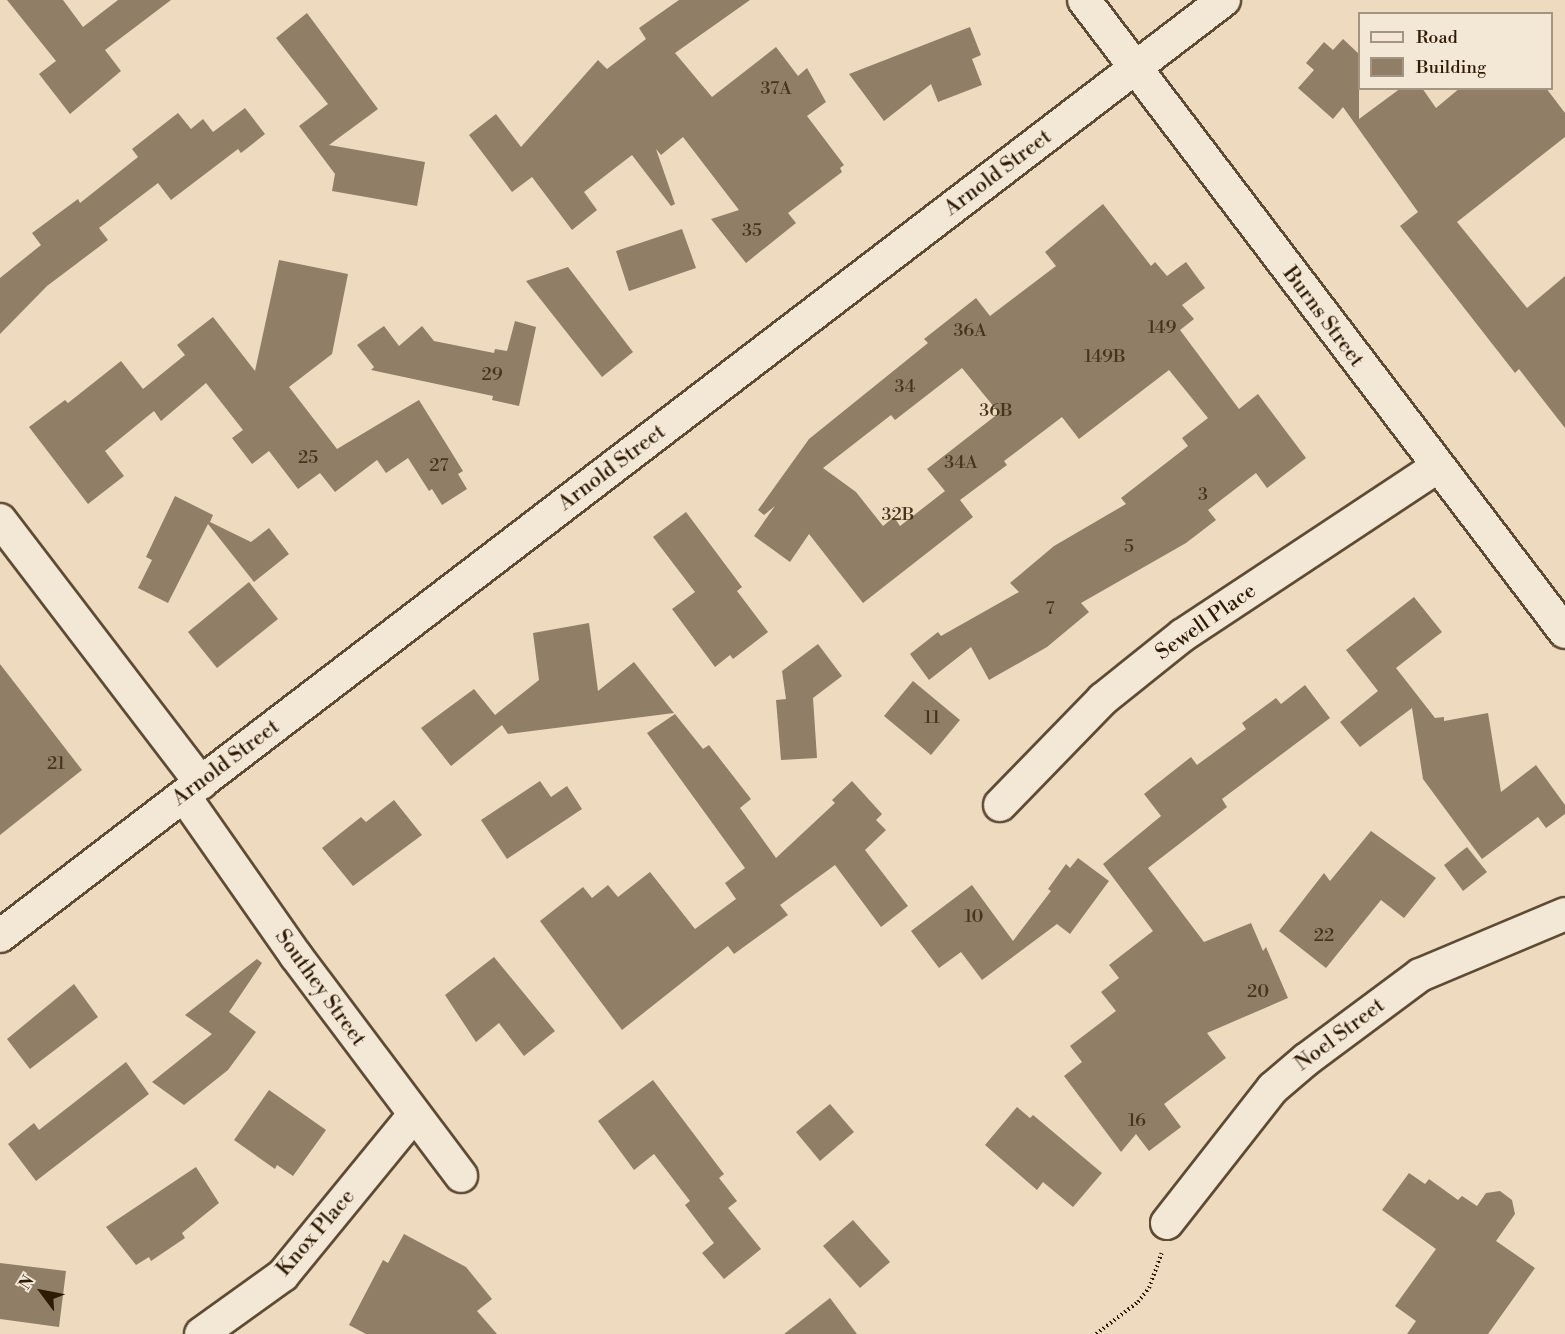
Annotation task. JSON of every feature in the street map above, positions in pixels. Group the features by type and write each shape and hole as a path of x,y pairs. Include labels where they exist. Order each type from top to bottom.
{"street":[{"name":"Burns Street","path":"1084,0 1437,467 1565,632"},
{"name":"Arnold Street","path":"0,936 1224,0"},
{"name":"Sewell Place","path":"1000,805 1103,699 1183,634 1437,467"},
{"name":"Southey Street","path":"0,520 193,789 296,956 461,1176"},
{"name":"Noel Street","path":"1167,1223 1273,1088 1307,1059 1420,975 1565,914"},
{"name":"Knox Place","path":"201,1334 283,1275 414,1115"}],"path":[{"path":"1096,1334 1138,1302 1149,1288 1160,1265 1167,1223"}],"building":[{"path":"7,0 63,0 83,27 118,0 171,0 105,50 121,71 70,114 39,74 56,61"},
{"path":"679,0 750,0 675,53 712,97 776,47 798,76 807,68 826,102 807,116 844,165 840,168 842,172 788,213 796,223 746,263 711,219 739,210 683,137 661,155 656,149 675,204 671,206 632,155 584,192 597,210 572,230 532,177 512,192 469,135 496,114 521,147 598,60 607,69 646,39 639,28"},
{"path":"307,13 378,109 329,145 425,162 417,206 332,191 335,174 299,126 328,104 276,38"},
{"path":"970,27 981,55 972,59 982,85 938,102 931,84 884,121 849,74"},
{"path":"1343,39 1358,53 1359,119 1398,90 1423,90 1436,108 1458,90 1548,90 1565,113 1565,137 1457,222 1527,308 1565,276 1565,428 1519,369 1515,373 1400,226 1418,212 1343,107 1333,119 1298,88 1314,70 1306,63 1324,42 1333,50"},
{"path":"245,108 265,134 241,153 238,149 171,200 158,183 99,228 108,240 47,286 0,334 0,278 41,245 32,233 78,199 80,203 138,157 132,149 178,113 191,129 203,119 213,132"},
{"path":"1103,204 1151,266 1155,262 1167,276 1186,262 1205,288 1182,305 1194,319 1180,330 1239,409 1258,394 1306,458 1267,488 1256,473 1208,510 1216,520 1186,543 1081,603 1089,612 1047,647 989,680 971,647 929,680 910,654 938,632 941,636 1019,592 1010,583 1054,546 1126,504 1121,498 1188,446 1182,438 1208,418 1169,370 1079,439 1062,417 1004,461 1007,465 960,500 973,517 863,603 809,534 790,562 754,536 775,506 764,515 758,510 809,439 928,343 924,339 976,298 990,316 1056,266 1045,252","holes":["962,368 999,413 927,469 945,491 900,526 894,517 883,526 856,492 823,468 891,415 895,420"]},
{"path":"682,229 696,268 629,291 616,251"},
{"path":"279,260 348,274 332,354 289,387 337,449 419,400 463,471 458,474 467,489 442,505 432,489 429,491 408,458 386,473 377,460 335,492 320,473 298,489 269,451 252,464 232,438 243,430 206,383 161,421 154,411 105,451 124,476 88,504 29,427 65,400 68,403 121,361 143,389 185,355 177,345 213,317 255,371"},
{"path":"568,267 633,352 602,377 526,281"},
{"path":"515,321 536,327 519,406 492,400 493,396 371,370 374,367 357,345 384,326 399,346 422,326 434,341 494,353 495,349 507,351"},
{"path":"175,496 213,515 210,522 251,542 269,528 289,554 254,582 208,524 168,603 138,588 152,560 146,557"},
{"path":"686,512 742,587 737,591 768,632 733,659 730,655 715,667 672,609 695,592 653,537"},
{"path":"249,582 278,619 217,668 188,632"},
{"path":"1414,597 1442,632 1396,668 1435,718 1444,717 1444,721 1488,713 1501,792 1536,765 1565,805 1565,814 1546,828 1538,817 1482,859 1423,779 1412,708 1360,747 1340,722 1378,691 1346,650"},
{"path":"589,623 598,691 634,662 674,713 508,734 502,725 451,766 421,728 474,689 495,715 539,680 533,633"},
{"path":"818,644 842,676 813,698 817,758 781,760 776,700 786,699 782,671"},
{"path":"0,664 82,770 0,835"},
{"path":"913,681 960,720 931,755 884,716"},
{"path":"1305,685 1330,718 1222,799 1227,807 1148,868 1204,942 1251,923 1263,951 1266,947 1288,998 1207,1033 1226,1058 1164,1104 1181,1127 1149,1151 1136,1134 1121,1152 1064,1076 1082,1062 1070,1046 1116,1011 1101,992 1119,978 1109,965 1153,931 1103,864 1161,816 1144,794 1191,757 1197,765 1246,729 1242,723 1276,698 1281,704"},
{"path":"675,714 703,749 709,745 751,799 740,808 776,858 835,803 832,800 852,781 882,814 876,820 886,830 865,850 908,906 881,927 835,865 780,905 788,915 734,954 728,946 622,1030 540,921 583,887 592,898 608,885 618,897 650,872 695,929 736,899 725,883 745,868 647,733"},
{"path":"540,781 551,797 567,786 582,809 507,859 481,820"},
{"path":"394,800 422,835 353,886 322,848 361,817 366,822"},
{"path":"1371,831 1436,878 1404,918 1381,900 1326,968 1279,931 1324,873 1330,881"},
{"path":"1467,847 1487,872 1463,891 1444,865"},
{"path":"1078,858 1109,881 1070,934 1057,924 982,980 961,952 939,968 911,931 972,885 1013,941 1051,891 1048,889 1066,864 1070,868"},
{"path":"494,957 555,1031 524,1056 499,1023 476,1042 445,995"},
{"path":"257,959 262,963 229,1012 256,1032 228,1070 184,1105 152,1082 212,1034 185,1015"},
{"path":"74,984 98,1017 30,1069 7,1039"},
{"path":"126,1062 149,1094 36,1181 8,1144 34,1123 39,1130"},
{"path":"653,1080 724,1174 719,1178 737,1201 728,1208 761,1249 724,1279 702,1253 714,1243 685,1205 690,1201 654,1154 634,1170 598,1121"},
{"path":"269,1090 326,1130 293,1176 277,1165 275,1169 234,1140"},
{"path":"830,1104 854,1132 820,1161 796,1132"},
{"path":"1017,1107 1030,1118 1033,1115 1102,1173 1073,1207 1043,1182 1037,1190 985,1145"},
{"path":"196,1167 219,1203 182,1233 185,1238 151,1261 149,1257 136,1265 106,1227"},
{"path":"1409,1173 1425,1184 1429,1179 1458,1200 1462,1196 1477,1206 1486,1193 1500,1191 1512,1200 1515,1214 1496,1241 1535,1268 1488,1334 1407,1334 1416,1321 1395,1306 1436,1249 1382,1210"},
{"path":"853,1220 890,1262 860,1288 823,1246"},
{"path":"404,1234 466,1267 492,1299 477,1311 497,1334 366,1334 349,1325 383,1260 388,1263"},
{"path":"0,1263 66,1271 59,1327 0,1319"},
{"path":"830,1298 857,1334 784,1334"}]}
